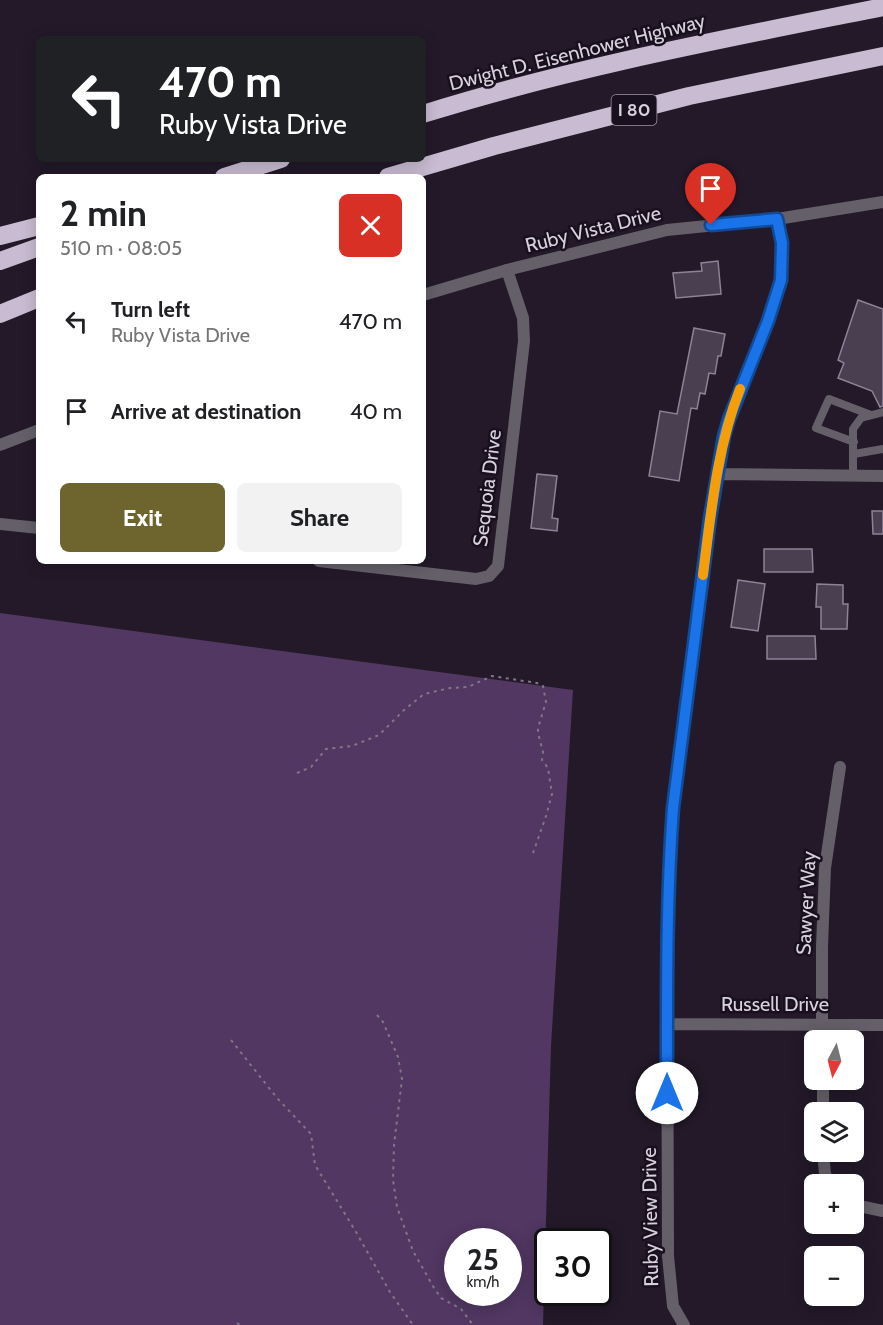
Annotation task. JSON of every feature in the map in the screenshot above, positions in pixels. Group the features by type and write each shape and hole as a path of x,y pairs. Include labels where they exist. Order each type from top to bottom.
{"highway":[{"name":"Dwight D. Eisenhower Highway","path":"426,113 541,81 679,49 883,7"},
{"name":"I 80","path":"398,174 494,146 689,96 883,56"},
{"path":"234,174 272,162"},
{"path":"0,236 36,227"},
{"path":"0,261 36,248"},
{"path":"0,314 36,299"}],"street":[{"name":"Ruby Vista Drive","path":"426,294 507,270 667,230 777,219 883,202"},
{"name":"Ruby View Drive","path":"684,1325 673,1306 668,1256 668,904 673,808 710,518 729,419 768,321 781,280 782,243 777,219"},
{"name":"Sequoia Drive","path":"345,564 476,579 489,576 498,566 524,341 523,318 507,270"},
{"path":"0,445 36,431"},
{"path":"718,474 883,476"},
{"path":"0,524 36,528"},
{"name":"Sawyer Way","path":"822,1030 825,868 840,767"},
{"name":"Russell Drive","path":"667,1024 883,1025"},
{"path":"864,1207 883,1211"}],"lane":[{"path":"854,442 816,429 829,399 871,415"},
{"path":"853,476 853,429 861,418 883,412"},
{"path":"854,454 883,449"}],"path":[{"path":"297,773 310,767 326,749 352,746 379,735 424,694 450,688 468,687 492,676 537,683 543,686 546,702 538,728 543,752 542,760 549,768 552,794 532,856"},
{"path":"377,1015 383,1022 399,1057 402,1079 394,1145 393,1180 397,1207 413,1251 434,1288 441,1298 461,1309 474,1325"},
{"path":"231,1040 277,1098 311,1134 315,1165 357,1232 390,1293 413,1325"}],"shaded area":[{"path":"0,613 573,690 551,1046 546,1228 534,1228 534,1306 544,1306 543,1325 0,1325"}],"building":[{"path":"718,261 721,294 676,298 673,273 702,271 701,263"},
{"path":"858,300 883,309 883,406 880,407 872,391 838,378 844,363 838,360"},
{"path":"694,328 725,334 721,356 718,356 715,374 709,373 705,394 700,393 697,409 691,408 679,481 649,476 660,411 677,414"},
{"path":"537,474 557,476 552,518 558,519 557,531 531,528"},
{"path":"872,511 883,511 883,534 873,534"},
{"path":"764,549 812,549 813,572 764,572"},
{"path":"738,580 765,584 758,631 731,627"},
{"path":"817,584 843,585 843,604 848,604 847,629 821,629 821,607 816,607"},
{"path":"767,636 815,636 816,659 767,659"}],"slow traffic":[{"path":"703,575 724,436 740,389"}],"route":[{"path":"667,1093 667,936 670,843 710,518 729,419 768,321 781,280 782,243 777,219 711,225"}]}
